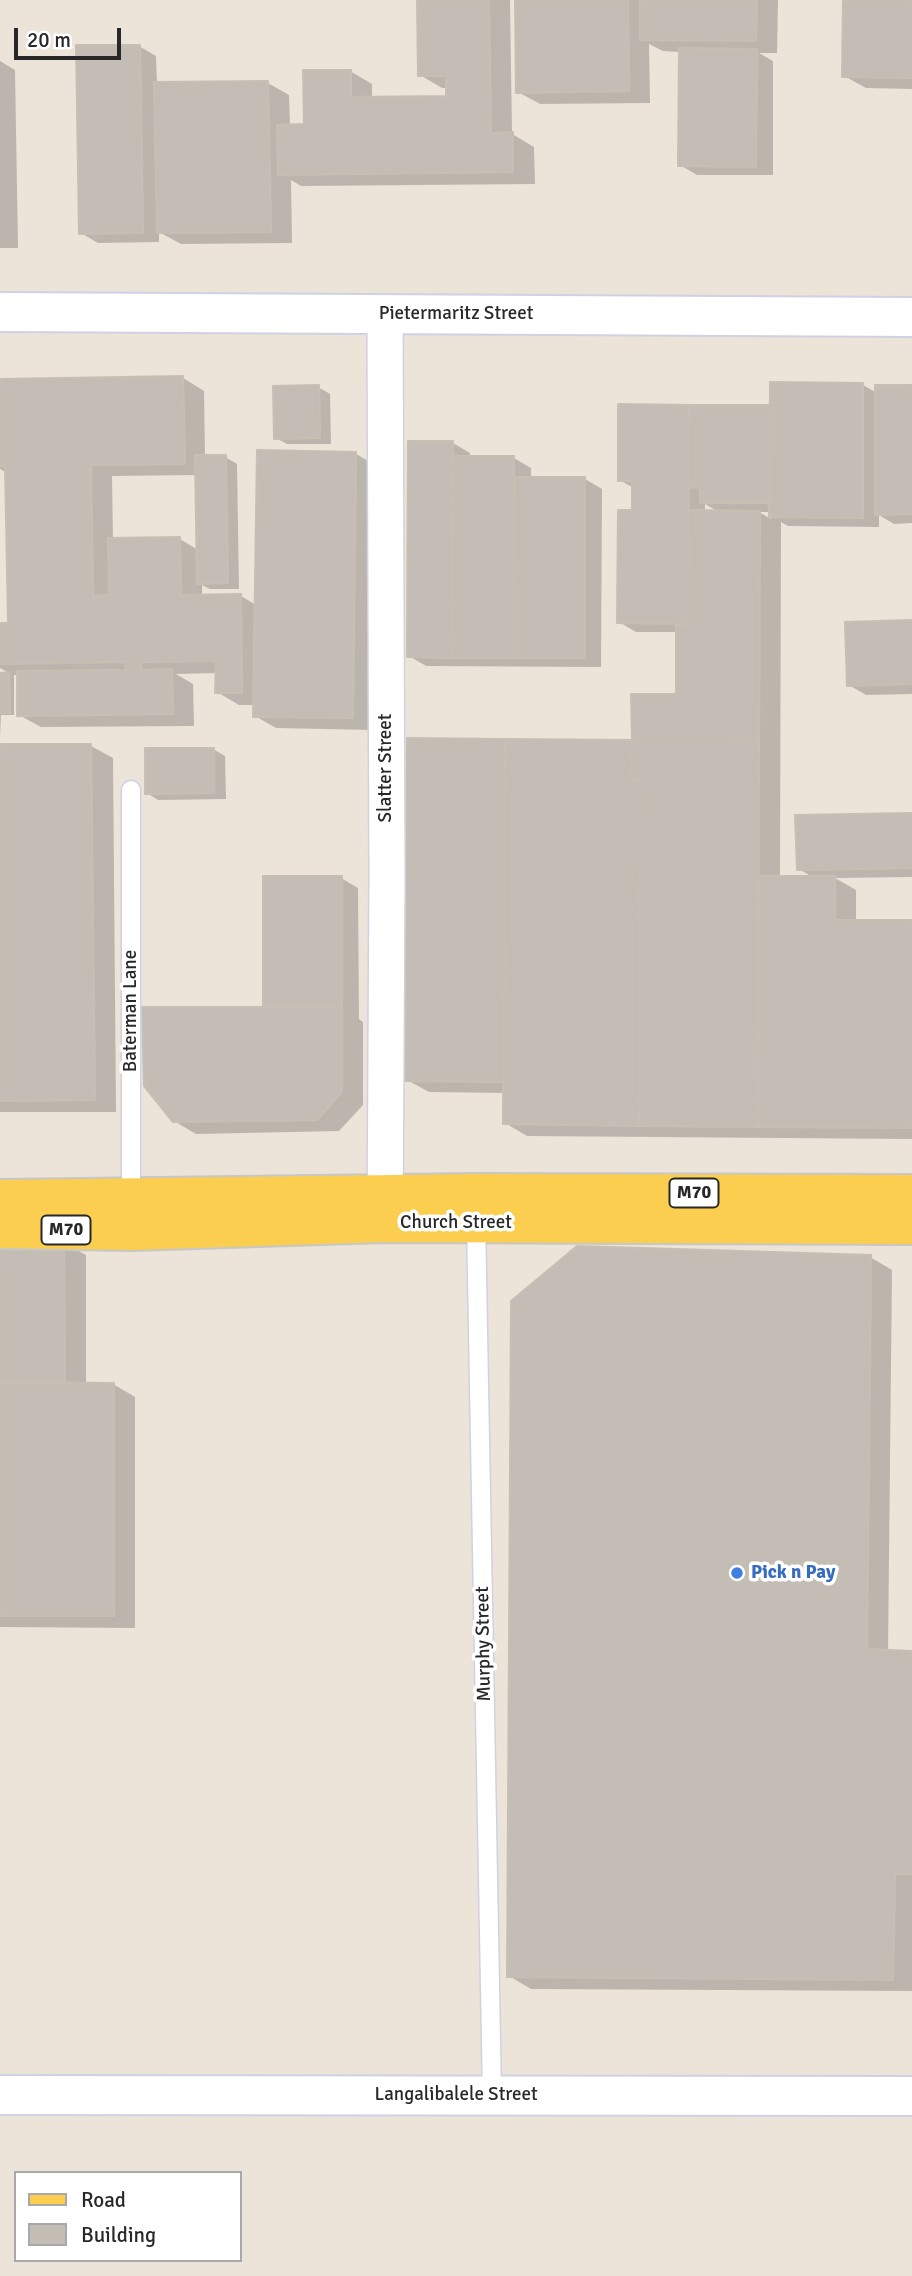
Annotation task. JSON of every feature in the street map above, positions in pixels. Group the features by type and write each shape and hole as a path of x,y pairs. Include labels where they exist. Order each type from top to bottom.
{"main road":[{"name":"Church Street","path":"0,1229 132,1214 475,1208 912,1194"},
{"name":"Church Street","path":"0,1199 132,1214"},
{"name":"Church Street","path":"475,1208 912,1225"}],"street":[{"name":"Pietermaritz Street","path":"0,312 912,317"},
{"name":"Slatter Street","path":"385,313 386,1209"},
{"name":"Langalibalele Street","path":"0,2095 912,2096"}],"lane":[{"name":"Baterman Lane","path":"131,790 132,1214"},
{"name":"Murphy Street","path":"475,1208 492,2095"}],"building":[{"path":"417,0 489,0 491,133 513,132 513,172 278,175 277,125 304,124 303,70 351,70 351,97 446,96 446,76 418,76"},
{"path":"515,0 628,0 629,91 516,93"},
{"path":"640,0 757,0 756,41 640,40"},
{"path":"843,0 912,0 912,78 842,77"},
{"path":"76,45 140,45 143,233 79,234"},
{"path":"679,48 757,49 756,167 678,166"},
{"path":"268,81 271,232 157,233 154,82"},
{"path":"183,376 185,464 91,465 93,596 109,595 108,538 180,537 181,595 241,594 242,693 215,693 216,661 141,662 141,670 172,669 173,714 17,716 17,671 126,670 125,662 0,664 0,623 8,623 5,466 0,466 0,379"},
{"path":"770,382 863,383 863,518 769,517"},
{"path":"319,385 320,438 274,439 273,386"},
{"path":"875,385 912,385 912,514 875,515"},
{"path":"618,404 689,405 688,624 617,623 618,510 632,510 632,481 618,481"},
{"path":"689,405 770,405 770,503 700,503 700,488 688,487"},
{"path":"408,441 453,441 452,658 407,657"},
{"path":"257,450 356,452 353,718 253,717"},
{"path":"195,455 226,455 228,583 197,584"},
{"path":"453,456 514,456 514,658 452,658"},
{"path":"515,477 585,477 585,658 514,658"},
{"path":"688,510 760,511 759,741 632,740 631,694 676,694 676,624 688,624"},
{"path":"912,620 912,684 847,686 845,622"},
{"path":"9,672 10,713 0,713 0,673"},
{"path":"407,738 505,739 504,1082 405,1081"},
{"path":"505,739 632,740 631,780 640,780 639,1126 503,1124"},
{"path":"632,740 759,741 758,1127 639,1126 640,780 631,780"},
{"path":"0,744 91,744 95,1100 0,1101"},
{"path":"145,748 214,748 214,793 145,794"},
{"path":"912,813 912,868 797,870 795,815"},
{"path":"263,876 342,876 342,1007 263,1007"},
{"path":"759,876 835,876 835,920 912,920 912,1128 758,1127"},
{"path":"142,1007 342,1007 342,1092 317,1120 173,1122 144,1086"},
{"path":"0,1241 64,1241 65,1382 0,1382"},
{"path":"577,1246 871,1255 867,1649 912,1651 912,1874 895,1874 893,1980 507,1977 511,1301"},
{"path":"0,1382 114,1383 114,1616 0,1616"}],"place":[{"name":"Pick n Pay","path":"737,1573"}]}
